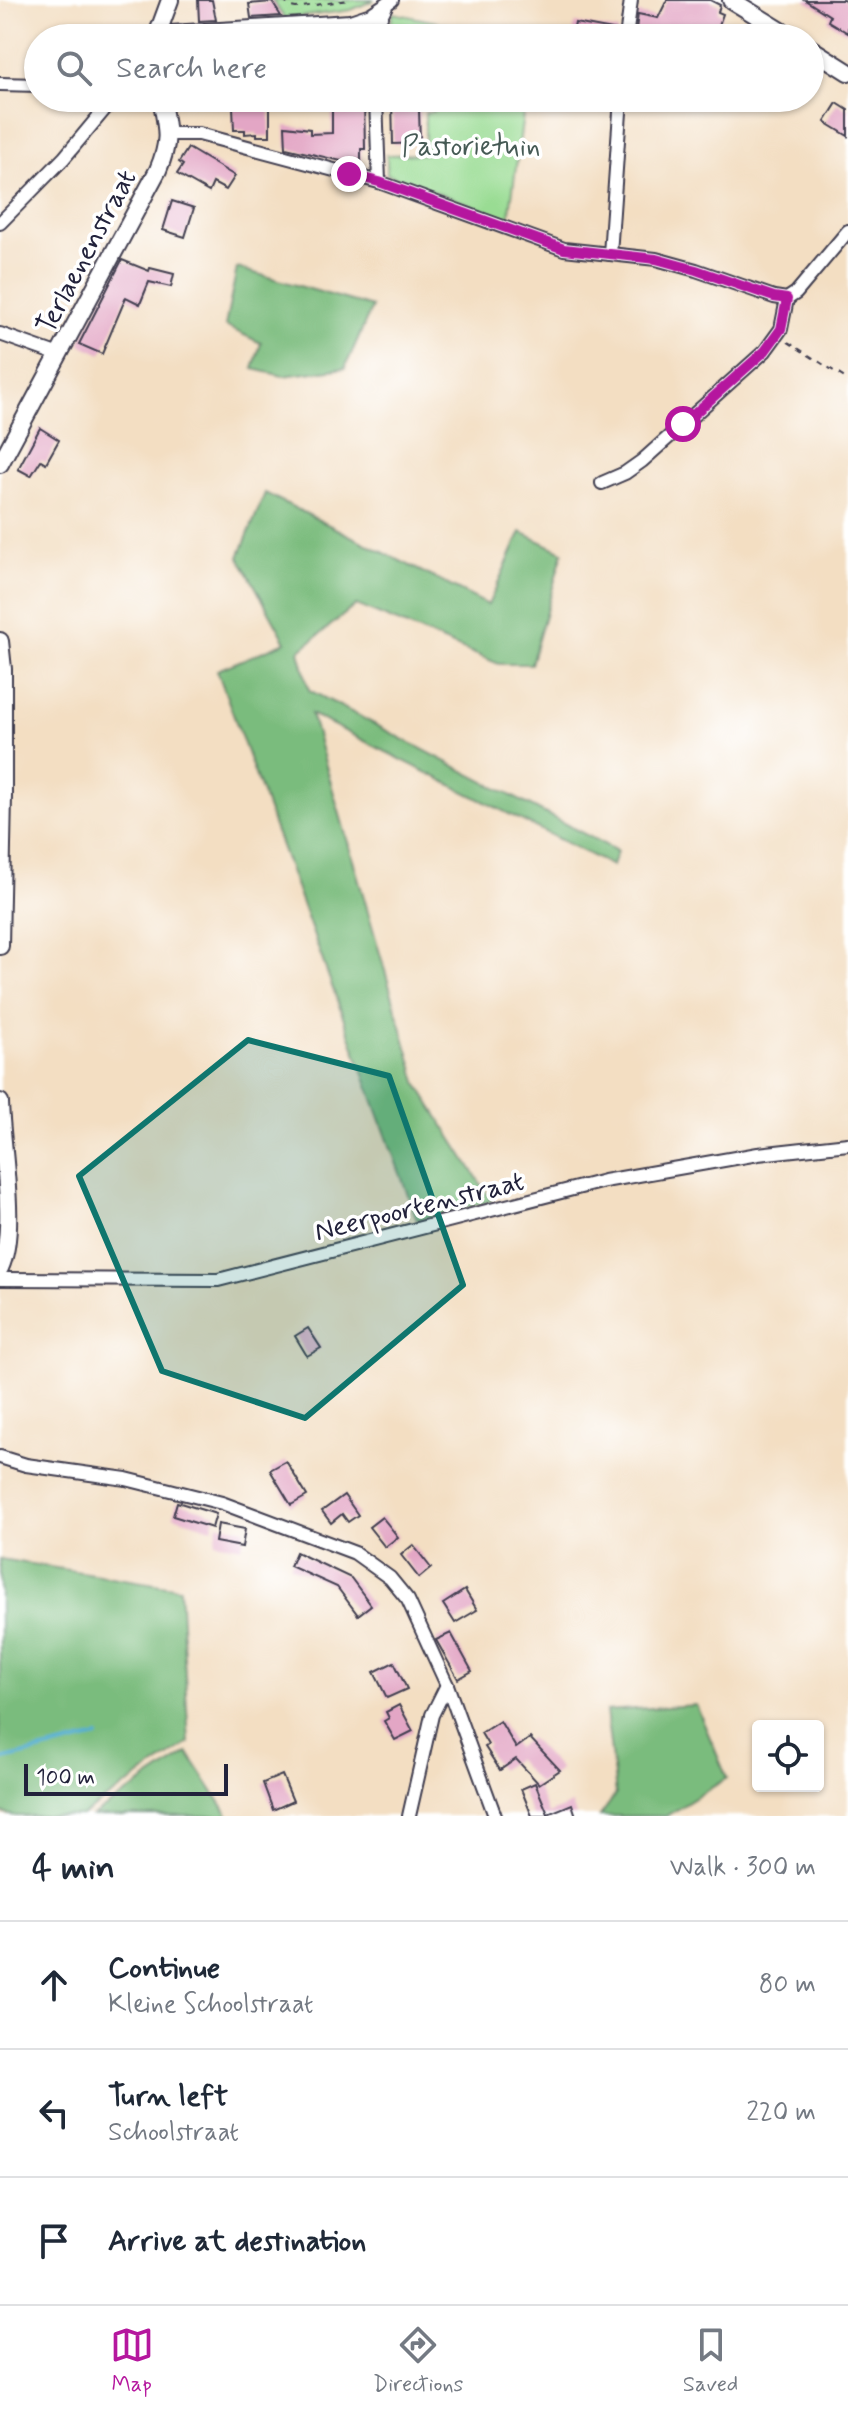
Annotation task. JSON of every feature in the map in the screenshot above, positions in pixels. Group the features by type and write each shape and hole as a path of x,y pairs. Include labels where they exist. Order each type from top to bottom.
{"street":[{"path":"162,24 170,0"},
{"path":"628,24 631,0"},
{"path":"731,0 770,24"},
{"path":"301,24 350,21 389,3"},
{"path":"377,24 389,3"},
{"path":"350,21 355,24"},
{"path":"824,57 848,72"},
{"path":"0,84 24,85"},
{"path":"0,223 64,158 102,112"},
{"path":"164,112 169,134 199,134 379,182 564,249 656,259 774,297 787,299 796,293 848,231"},
{"path":"376,112 379,182"},
{"path":"610,254 620,112"},
{"name":"Terlaenenstraat","path":"0,464 158,170 168,148 169,134"},
{"path":"602,483 642,461 765,351 781,329 787,299"},
{"path":"0,334 59,355"},
{"path":"0,641 3,669 0,946"},
{"path":"0,1102 8,1227 5,1258 0,1268"},
{"name":"Neerpoortenstraat","path":"0,1279 218,1280 604,1181 758,1154 848,1144"},
{"path":"0,1457 26,1465 126,1479 222,1503 355,1553 390,1578 408,1600 447,1685 495,1816"},
{"path":"409,1816 432,1715 447,1685"}],"path":[{"path":"283,0 296,8 348,0"},
{"path":"777,335 848,380"}],"highlighted area":[{"path":"248,1040 389,1076 463,1285 305,1418 162,1371 79,1176"}],"green space":[{"path":"272,0 374,0 351,10 285,19"},
{"path":"393,13 445,24 391,24"},
{"name":"Pastorietuin","path":"522,112 509,219 387,174 387,155 425,154 425,113"},
{"path":"237,268 372,307 345,368 283,376 253,369 261,343 225,326"},
{"path":"265,493 488,605 521,532 563,552 531,664 499,664 356,605 299,651 309,690 617,851 612,866 311,714 418,1085 492,1201 417,1220 217,670 286,642 239,557"},
{"path":"0,1559 180,1588 189,1743 81,1816 16,1816 0,1813"},
{"path":"696,1705 727,1778 666,1816 600,1816 616,1794 606,1711"},
{"path":"188,1753 229,1816 92,1816"}],"building":[{"path":"198,0 212,0 216,20 199,21"},
{"path":"667,0 710,0 720,5 718,12 723,14 719,24 637,24 638,14 658,18"},
{"path":"805,0 843,0 848,3 848,33 828,21 830,16"},
{"path":"272,2 281,16 251,18 249,4"},
{"path":"837,103 848,110 848,136 825,122"},
{"path":"233,112 270,112 270,136 234,130"},
{"path":"332,112 364,112 365,149 361,149 358,165 286,148 285,126 310,129 310,134 332,133"},
{"path":"392,112 419,112 420,143 393,144"},
{"path":"188,148 235,176 226,190 213,183 209,192 177,174 183,165 179,162"},
{"path":"172,201 194,208 185,237 163,230"},
{"path":"122,260 149,271 150,268 174,274 171,287 149,282 140,304 126,297 102,354 79,344"},
{"path":"40,428 59,440 46,463 41,460 31,476 18,469"},
{"path":"308,1328 321,1348 307,1356 295,1336"},
{"path":"286,1461 307,1496 291,1505 270,1470"},
{"path":"344,1495 358,1515 348,1522 342,1514 331,1523 322,1511"},
{"path":"177,1502 216,1514 212,1528 173,1516"},
{"path":"382,1517 398,1537 385,1547 369,1527"},
{"path":"218,1524 245,1529 242,1547 215,1542"},
{"path":"413,1545 431,1568 419,1578 401,1555"},
{"path":"296,1552 351,1578 371,1605 358,1615 337,1587 290,1566"},
{"path":"465,1590 477,1610 455,1623 443,1604"},
{"path":"451,1633 472,1671 458,1679 436,1640"},
{"path":"394,1662 407,1689 387,1698 374,1672"},
{"path":"399,1705 413,1731 395,1740 384,1721 389,1718 386,1712"},
{"path":"500,1721 516,1748 530,1738 560,1770 539,1784 516,1759 500,1770 485,1747 488,1745 481,1733"},
{"path":"282,1775 293,1801 273,1810 263,1783"},
{"path":"535,1783 548,1814 572,1804 576,1816 532,1816 521,1789"}],"waterway":[{"path":"0,1760 98,1737"}],"route":[{"path":"349,174 564,249 656,259 787,299 781,329 765,351 683,424"}]}
